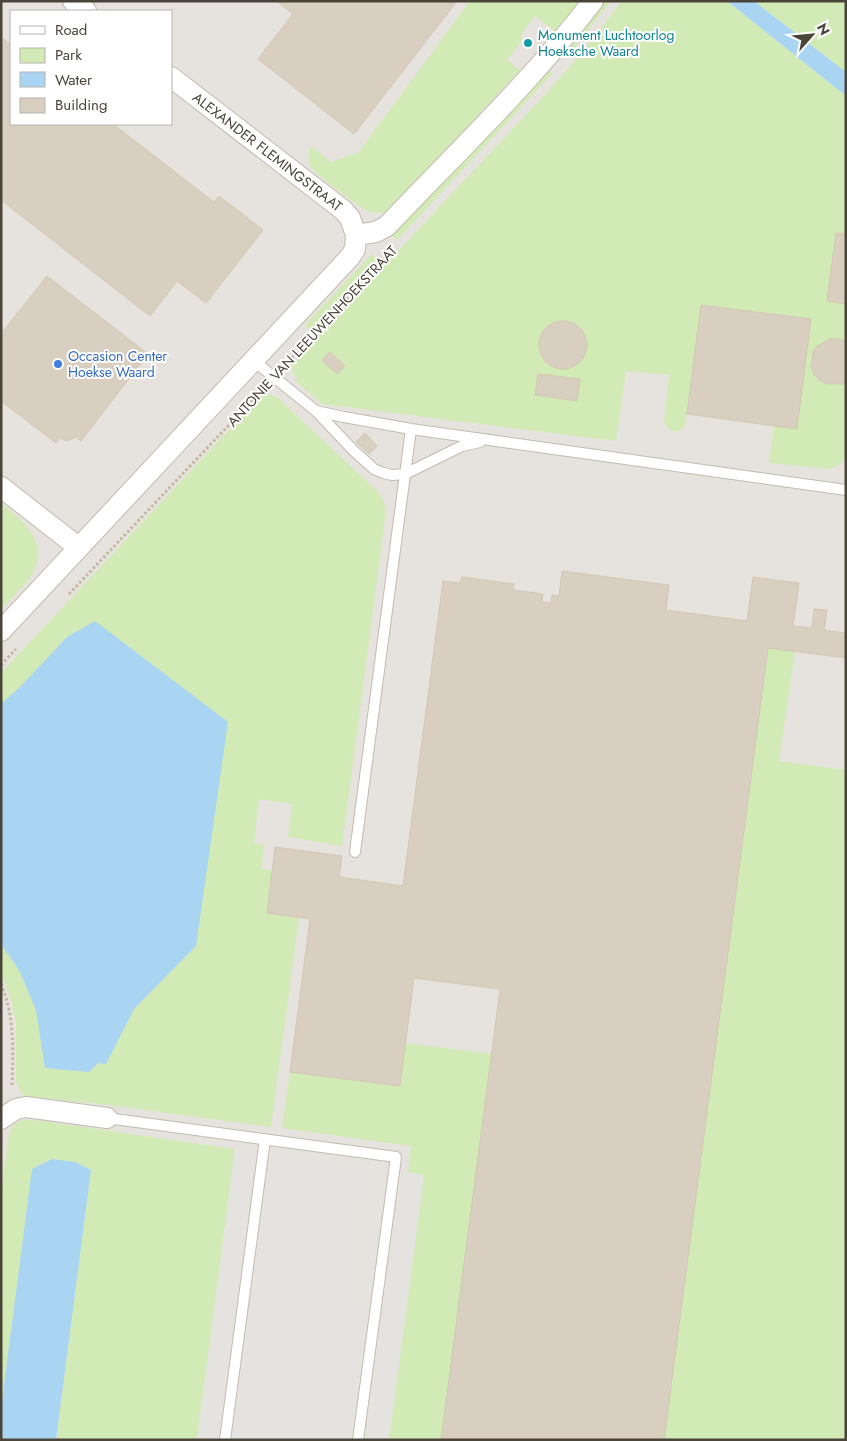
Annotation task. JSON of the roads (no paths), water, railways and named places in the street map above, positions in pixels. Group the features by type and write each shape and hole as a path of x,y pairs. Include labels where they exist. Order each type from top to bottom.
{"street":[{"path":"73,1 85,10"},
{"name":"ANTONIE VAN LEEUWENHOEKSTRAAT","path":"1,631 350,257 355,249 356,235 376,232 387,226 533,74 593,1"},
{"name":"ALEXANDER FLEMINGSTRAAT","path":"172,78 343,210 350,218 356,235"},
{"path":"1,487 78,547"},
{"path":"6,1115 26,1108 107,1118"}],"lane":[{"path":"254,360 316,410 354,451 382,473 392,475 405,474 462,446 493,441"},
{"path":"316,410 411,429 846,490"},
{"path":"355,852 411,429"},
{"path":"107,1118 396,1157 358,1440"},
{"path":"225,1440 265,1139"}],"water":[{"path":"727,1 754,1 846,72 846,96"},
{"path":"95,621 228,722 196,946 134,1009 106,1064 98,1063 89,1072 45,1068 36,1010 20,972 1,944 1,704 21,686 67,637"},
{"path":"52,1159 75,1162 91,1170 56,1440 1,1440 1,1408 32,1169"}],"place":[{"name":"Monument Luchtoorlog Hoeksche Waard","path":"528,43"},
{"name":"Occasion Center Hoekse Waard","path":"58,364"}]}
